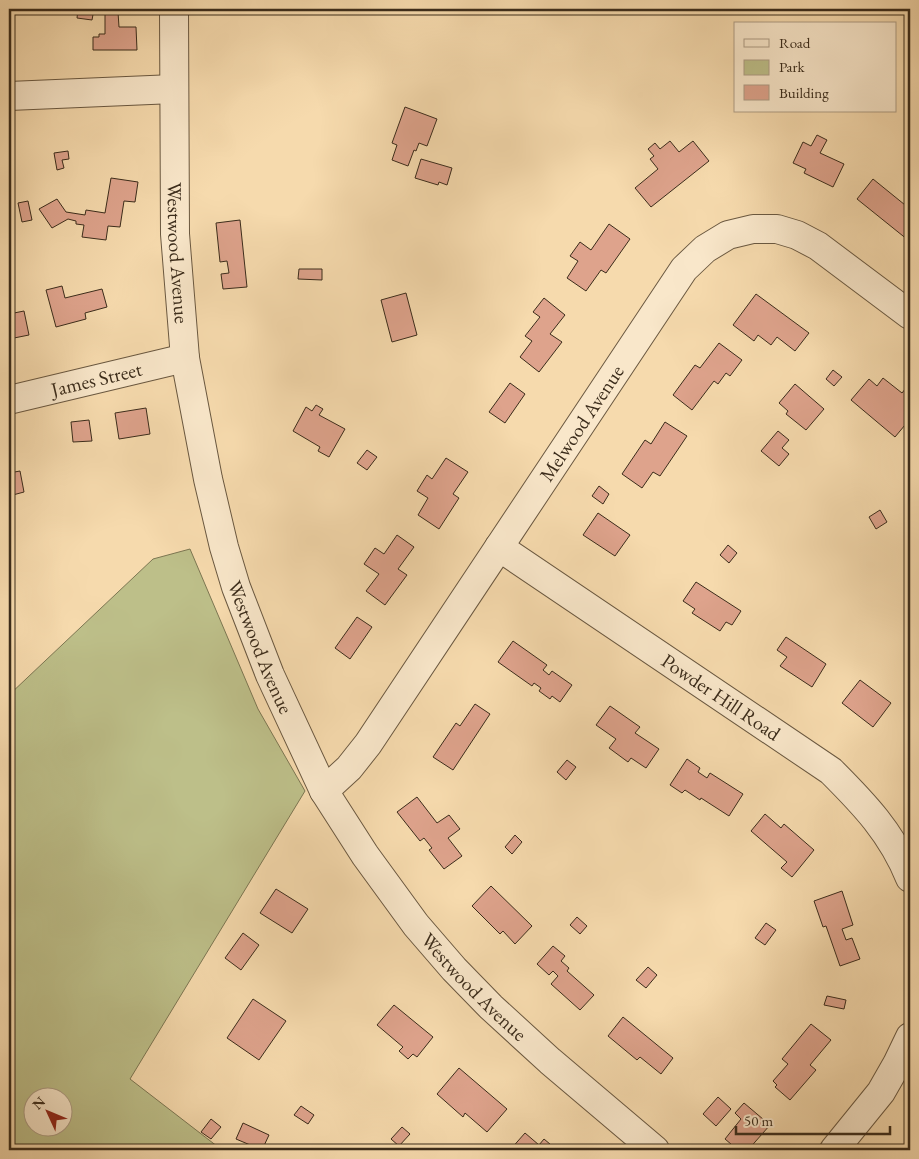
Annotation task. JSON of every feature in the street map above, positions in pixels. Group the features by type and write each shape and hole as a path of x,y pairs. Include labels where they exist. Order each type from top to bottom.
{"street":[{"name":"Westwood Avenue","path":"174,9 175,234 185,358 212,501 231,570 270,675 324,791 365,855 416,925 454,969 491,1007 550,1061 655,1150"},
{"path":"9,96 174,89"},
{"name":"Melwood Avenue","path":"324,791 349,768 368,744 684,269 705,249 728,235 753,229 777,229 797,235 818,246 910,315"},
{"name":"James Street","path":"9,400 185,358"},
{"name":"Powder Hill Road","path":"499,547 830,771 855,795 878,822 901,855 910,878"},
{"path":"834,1150 881,1092 898,1064 910,1037"}],"green space":[{"path":"190,549 258,709 305,791 130,1079 222,1150 9,1150 9,695 153,559"}],"building":[{"path":"78,9 94,9 92,20 77,18"},
{"path":"105,12 118,12 119,27 136,27 137,50 93,50 93,37 105,34"},
{"path":"405,107 437,119 427,146 419,143 408,166 392,160 397,145 392,143"},
{"path":"817,135 827,140 820,153 844,164 833,187 804,173 806,169 793,163 803,142 811,146"},
{"path":"670,141 679,152 693,141 709,161 651,207 635,188 658,169 650,159 654,156 648,149 655,143 660,149"},
{"path":"68,151 69,159 62,160 64,168 57,170 54,153"},
{"path":"421,159 452,168 447,185 439,182 438,185 415,178"},
{"path":"111,178 138,182 135,202 124,201 120,227 108,226 106,240 82,237 84,225 76,224 76,221 68,219 52,228 39,209 57,199 66,212 85,215 86,210 105,213"},
{"path":"873,179 910,209 910,237 908,240 857,199"},
{"path":"28,201 32,220 22,222 18,203"},
{"path":"240,220 247,287 223,289 221,274 229,273 227,261 220,262 216,223"},
{"path":"609,224 630,239 606,273 601,270 586,291 567,278 578,261 570,256 580,242 591,250"},
{"path":"299,269 322,269 322,280 298,279"},
{"path":"62,286 65,298 102,289 107,307 85,313 86,319 56,327 46,290"},
{"path":"406,293 417,335 392,342 381,300"},
{"path":"756,294 809,333 795,351 777,337 771,345 758,335 754,341 733,325"},
{"path":"544,298 565,315 550,334 562,342 539,372 520,357 532,341 525,336 540,317 533,312"},
{"path":"24,311 29,335 9,339 9,314"},
{"path":"719,343 742,360 730,376 726,373 718,384 714,381 692,410 673,395 695,365 700,368"},
{"path":"833,370 842,377 834,386 826,379"},
{"path":"883,378 902,393 906,388 910,392 910,419 895,437 851,400 869,379 877,386"},
{"path":"510,383 525,394 505,423 489,412"},
{"path":"795,384 824,409 806,430 786,414 788,411 779,403"},
{"path":"316,405 323,409 319,415 345,429 329,457 318,451 320,447 293,431 306,407 312,411"},
{"path":"146,408 150,434 119,439 115,413"},
{"path":"89,420 92,441 73,442 71,422"},
{"path":"665,422 687,436 660,476 653,472 642,488 622,474 645,440 651,444"},
{"path":"778,431 789,440 782,448 789,454 779,466 761,451"},
{"path":"367,450 377,457 367,470 357,463"},
{"path":"446,458 468,472 453,494 459,498 439,529 418,515 428,498 417,491 427,475 432,479"},
{"path":"20,471 24,492 9,496 9,473"},
{"path":"599,486 609,494 603,504 592,496"},
{"path":"880,510 887,522 876,529 869,517"},
{"path":"598,513 630,535 615,556 583,535"},
{"path":"397,535 414,547 398,569 407,575 385,605 366,591 379,574 364,564 375,548 384,554"},
{"path":"728,545 737,553 729,563 720,555"},
{"path":"696,582 741,611 732,625 726,622 720,631 692,613 695,609 683,601"},
{"path":"357,617 372,627 350,659 335,648"},
{"path":"786,637 826,664 812,687 780,666 787,657 777,650"},
{"path":"513,641 547,665 543,670 549,675 552,671 572,685 560,702 552,696 550,699 539,691 541,688 534,683 532,686 498,662"},
{"path":"860,680 891,703 873,727 842,703"},
{"path":"475,704 490,714 453,770 433,757 456,723 460,726"},
{"path":"610,706 640,727 635,733 659,749 646,768 631,758 628,762 609,748 616,739 596,725"},
{"path":"687,759 700,768 698,772 707,778 710,773 743,794 729,816 701,798 700,800 685,790 682,793 670,785"},
{"path":"567,760 576,767 566,780 557,772"},
{"path":"417,797 437,823 449,815 460,829 448,838 462,856 444,869 429,850 432,848 424,838 420,841 397,812"},
{"path":"765,814 781,828 784,824 814,850 792,877 781,868 787,862 751,831"},
{"path":"515,835 522,842 512,854 505,847"},
{"path":"491,886 532,926 515,944 503,931 500,934 472,906"},
{"path":"276,889 308,909 292,933 260,913"},
{"path":"842,891 853,925 842,929 846,940 852,938 860,959 840,966 826,926 823,927 814,901"},
{"path":"577,917 587,926 580,934 570,925"},
{"path":"766,923 776,930 765,945 755,938"},
{"path":"243,933 259,945 241,970 225,958"},
{"path":"553,946 565,956 561,961 569,968 567,971 594,995 580,1010 551,984 558,976 553,971 549,975 537,964"},
{"path":"648,967 657,975 646,988 636,980"},
{"path":"827,996 846,1000 844,1009 824,1005"},
{"path":"253,999 286,1021 259,1060 227,1038"},
{"path":"394,1005 433,1037 417,1057 413,1054 408,1059 399,1051 403,1047 377,1025"},
{"path":"623,1017 673,1058 661,1074 640,1057 637,1060 608,1036"},
{"path":"811,1024 831,1040 810,1065 816,1070 790,1100 775,1087 777,1085 773,1081 788,1064 782,1059"},
{"path":"459,1068 507,1109 487,1132 465,1113 463,1117 437,1094"},
{"path":"718,1097 731,1109 716,1126 703,1114"},
{"path":"744,1103 770,1125 748,1150 738,1150 725,1139 741,1119 735,1113"},
{"path":"301,1106 314,1115 308,1124 294,1115"},
{"path":"211,1119 221,1127 211,1139 201,1132"},
{"path":"243,1123 269,1135 262,1150 236,1139"},
{"path":"402,1127 410,1134 399,1146 391,1139"},
{"path":"525,1133 539,1145 544,1139 557,1150 510,1150"}]}
